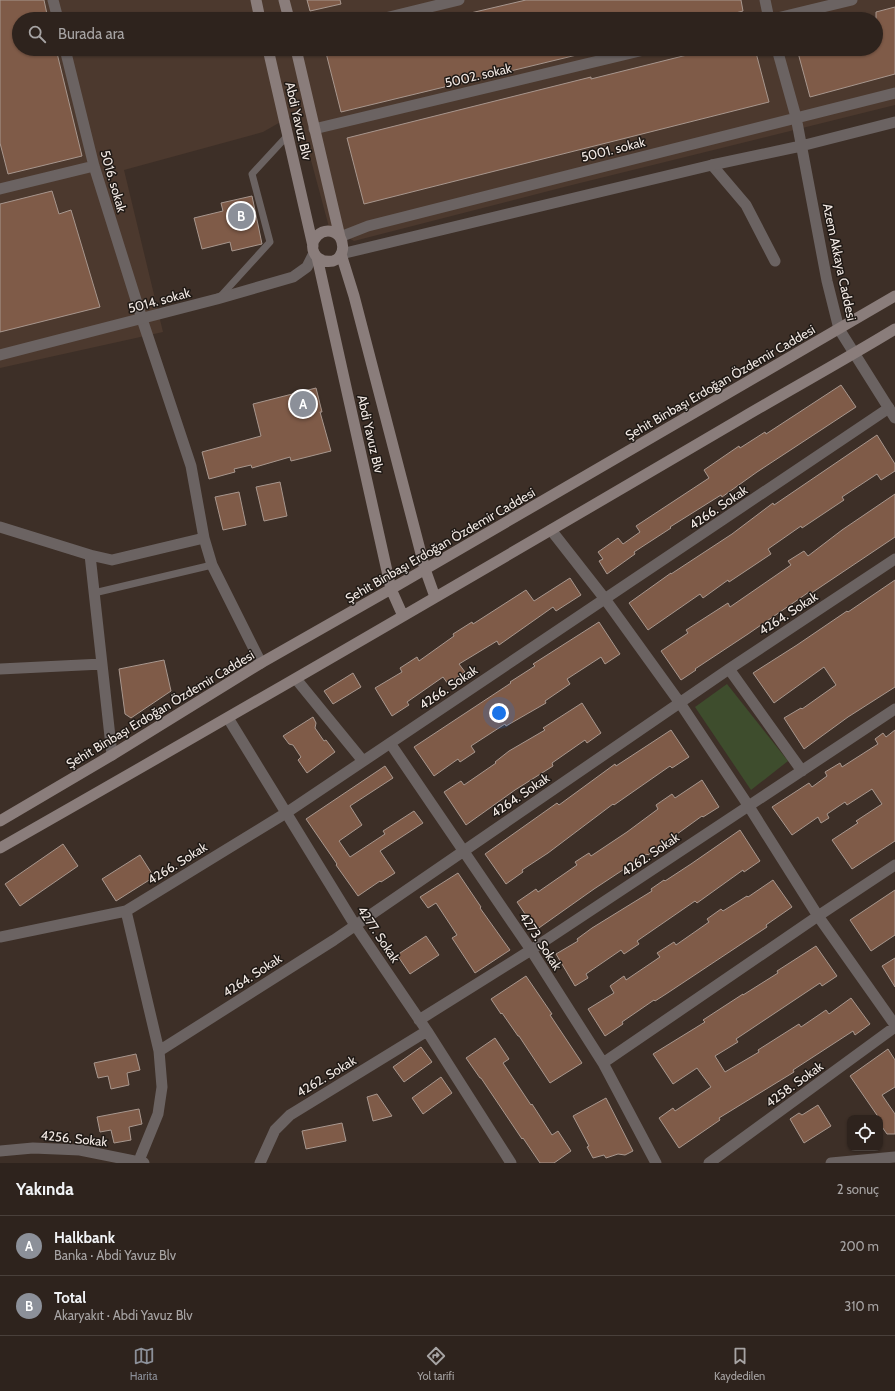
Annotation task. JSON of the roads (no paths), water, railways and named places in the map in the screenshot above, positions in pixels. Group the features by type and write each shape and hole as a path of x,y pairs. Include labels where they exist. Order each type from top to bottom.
{"main road":[{"path":"256,0 259,12"},
{"path":"284,0 287,12"},
{"name":"Abdi Yavuz Blv","path":"270,56 391,589 403,616"},
{"name":"Abdi Yavuz Blv","path":"298,56 340,237 343,244 341,254 354,296 425,569 435,597"},
{"path":"340,237 334,232 326,231 318,235 315,238 315,252 324,261 328,262 336,260 341,254"},
{"name":"Şehit Binbaşı Erdoğan Özdemir Caddesi","path":"0,821 112,755 261,663 895,296"},
{"path":"0,848 228,718 895,329"}],"street":[{"path":"53,0 56,12"},
{"path":"405,12 439,2 459,0"},
{"path":"765,0 768,12"},
{"path":"802,12 852,0"},
{"name":"5016. sokak","path":"67,56 94,166 142,320 190,466 204,538 212,565 261,663"},
{"name":"5002. sokak","path":"314,129 619,56"},
{"name":"Azem Akkaya Caddesi","path":"779,56 796,117 827,281 840,329 892,413"},
{"name":"5001. sokak","path":"340,237 368,226 895,93"},
{"path":"341,254 712,165 801,146 895,122"},
{"path":"712,165 746,205 775,261"},
{"path":"0,189 94,166"},
{"name":"5014. sokak","path":"0,355 142,320 293,277 306,267 315,252"},
{"name":"4266. Sokak","path":"0,937 126,911 286,813 605,599 892,413"},
{"path":"0,527 90,555 112,560 204,538"},
{"path":"551,530 605,599 680,703 748,805 818,916 895,1026"},
{"path":"90,555 112,755"},
{"name":"4264. Sokak","path":"159,1051 355,925 729,669 895,559"},
{"path":"0,669 102,664"},
{"path":"729,669 802,771"},
{"path":"296,678 363,761"},
{"name":"4262. Sokak","path":"419,1020 531,950 895,709"},
{"name":"4277. Sokak","path":"228,718 355,925 427,1031 511,1163"},
{"name":"4273. Sokak","path":"390,743 531,950 603,1063 656,1163"},
{"path":"603,1063 895,865"},
{"path":"126,911 159,1051 162,1088 158,1114 140,1162"},
{"name":"4258. Sokak","path":"709,1163 895,1026"},
{"name":"4262. Sokak","path":"260,1163 275,1130 290,1115 427,1031"},
{"name":"4256. Sokak","path":"0,1150 33,1148 80,1150 140,1162"},
{"path":"831,1163 895,1156"}],"lane":[{"path":"217,299 270,242 252,174 288,135"},
{"path":"94,592 212,565"}],"place":[{"name":"Total","path":"241,216"},
{"name":"Halkbank","path":"303,404"}]}
